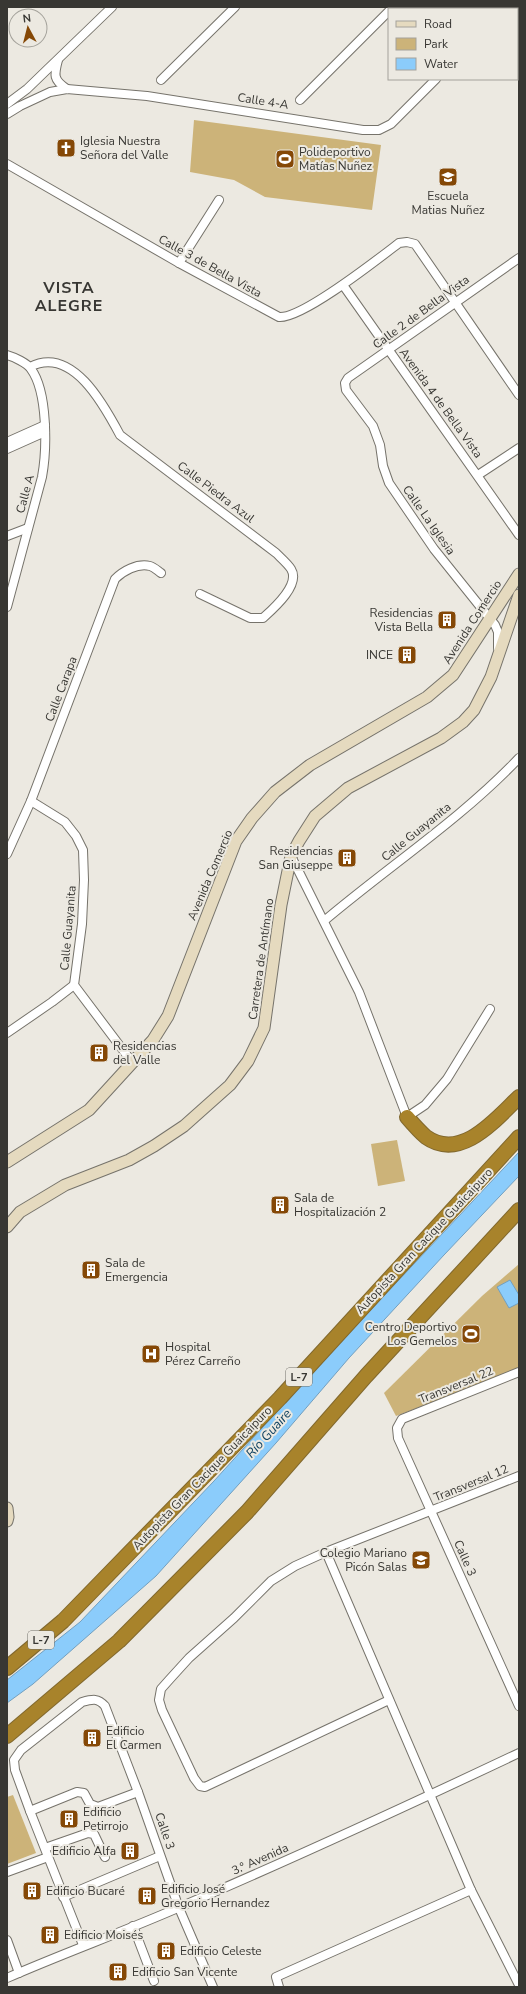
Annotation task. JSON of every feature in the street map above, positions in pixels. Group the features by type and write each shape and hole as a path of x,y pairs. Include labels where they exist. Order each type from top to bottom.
{"highway":[{"path":"407,1117 431,1140 446,1144 462,1144 492,1122 519,1097"},
{"name":"Autopista Gran Cacique Guaicaipuro","path":"7,1668 63,1621 280,1398 519,1137"},
{"path":"7,1736 120,1641 247,1512 366,1376 519,1210"}],"main road":[{"name":"Avenida Comercio","path":"7,1162 88,1110 153,1040 168,1016 232,851 252,818 275,792 310,765 427,697 453,675 519,574"},
{"name":"Carretera de Antímano","path":"7,1227 20,1212 59,1189 129,1160 176,1131 230,1084 248,1061 264,1028 281,905 291,856 298,840 315,816 338,795 348,788 441,738 463,722 474,710 491,677 519,596"},
{"path":"7,1508 7,1521"}],"street":[{"path":"7,104 27,90 112,7"},
{"path":"161,80 235,7"},
{"path":"300,100 388,12"},
{"path":"58,59 56,78 58,83 67,89"},
{"name":"Calle 4-A","path":"7,114 20,106 50,92 67,89 147,96 363,130 379,130 391,124 435,80"},
{"name":"Calle 3 de Bella Vista","path":"7,164 179,263 279,317 291,316 343,285 399,243 407,242 415,244 455,301"},
{"path":"179,263 219,200"},
{"name":"Calle 2 de Bella Vista","path":"346,390 345,383 348,378 388,351 455,301 519,258"},
{"name":"Avenida 4 de Bella Vista","path":"343,285 519,535"},
{"path":"455,301 519,395"},
{"path":"7,355 30,367"},
{"name":"Calle Piedra Azul","path":"30,367 38,363 51,363 69,368 88,385 105,407 120,435 276,553 292,570 294,577 293,583 279,604 263,618 250,618 200,594"},
{"name":"Calle A","path":"7,607 45,461 44,413 38,380 30,367"},
{"name":"Calle La Iglesia","path":"346,390 373,426 380,445 383,466 389,483 434,549 498,632 498,658"},
{"path":"7,442 45,428"},
{"path":"7,449 45,428"},
{"path":"478,475 519,448"},
{"path":"7,536 28,528"},
{"name":"Calle Carapa","path":"7,854 31,801 115,579 124,571 137,566 150,566 161,573"},
{"name":"Calle Guayanita","path":"324,921 433,835 500,778 519,758"},
{"name":"Calle Guayanita","path":"31,801 64,822 76,836 83,850 82,910 74,985 132,1062"},
{"path":"291,856 365,1005 407,1117 425,1105 447,1079 490,1009"},
{"path":"7,1033 74,985"},
{"name":"Transversal 22","path":"402,1420 519,1372"},
{"name":"Calle 3","path":"402,1420 397,1428 398,1438 519,1706"},
{"name":"Transversal 12","path":"390,1700 205,1787 200,1786 194,1778 162,1710 159,1700 161,1689 189,1658 234,1618 272,1581 295,1566 326,1552 431,1512 519,1476"},
{"path":"326,1552 471,1890 519,1985"},
{"name":"Calle 3","path":"30,1811 15,1770 14,1760 17,1754 82,1702 92,1699 100,1700 105,1706 138,1792 179,1908 213,1987"},
{"name":"3.° Avenida","path":"7,1978 83,1945 179,1908 519,1753"},
{"path":"83,1945 30,1811 77,1792 84,1793 90,1804 98,1807 138,1792"},
{"path":"45,1848 88,1833 94,1834 105,1857"},
{"path":"63,1897 160,1856"},
{"path":"7,1872 48,1857"},
{"path":"280,1987 276,1977 471,1890"},
{"path":"133,1926 154,1981"},
{"path":"7,1940 19,1973"}],"green space":[{"name":"Polideportivo Matías Nuñez","path":"194,120 381,145 372,210 265,197 234,180 190,172"},
{"path":"397,1140 405,1181 378,1186 371,1144"},
{"name":"Centro Deportivo Los Gemelos","path":"519,1264 519,1369 396,1416 384,1393 482,1296"},
{"path":"13,1795 36,1853 7,1864 7,1797"}],"water":[{"name":"Río Guaire","path":"519,1152 519,1176 349,1358 276,1443 156,1576 33,1684 7,1703 7,1680 80,1622 214,1481 320,1364"},
{"path":"510,1280 519,1295 519,1303 509,1308 497,1287"}],"place":[{"name":"Iglesia Nuestra Señora del Valle","path":"66,148"},
{"name":"Polideportivo Matías Nuñez","path":"285,159"},
{"name":"Escuela Matias Nuñez","path":"448,177"},
{"name":"Residencias Vista Bella","path":"447,620"},
{"name":"INCE","path":"407,655"},
{"name":"Residencias San Giuseppe","path":"347,858"},
{"name":"Residencias del Valle","path":"99,1053"},
{"name":"Sala de Hospitalización 2","path":"280,1205"},
{"name":"Sala de Emergencia","path":"91,1270"},
{"name":"Centro Deportivo Los Gemelos","path":"471,1334"},
{"name":"Hospital Pérez Carreño","path":"151,1354"},
{"name":"Colegio Mariano Picón Salas","path":"421,1560"},
{"name":"Edificio El Carmen","path":"92,1738"},
{"name":"Edificio Petirrojo","path":"69,1819"},
{"name":"Edificio Alfa","path":"130,1851"},
{"name":"Edificio Bucaré","path":"32,1891"},
{"name":"Edificio José Gregorio Hernandez","path":"147,1896"},
{"name":"Edificio Moisés","path":"50,1935"},
{"name":"Edificio Celeste","path":"166,1951"},
{"name":"Edificio San Vicente","path":"118,1972"}],"district":[{"name":"VISTA ALEGRE","path":"69,296"}]}
